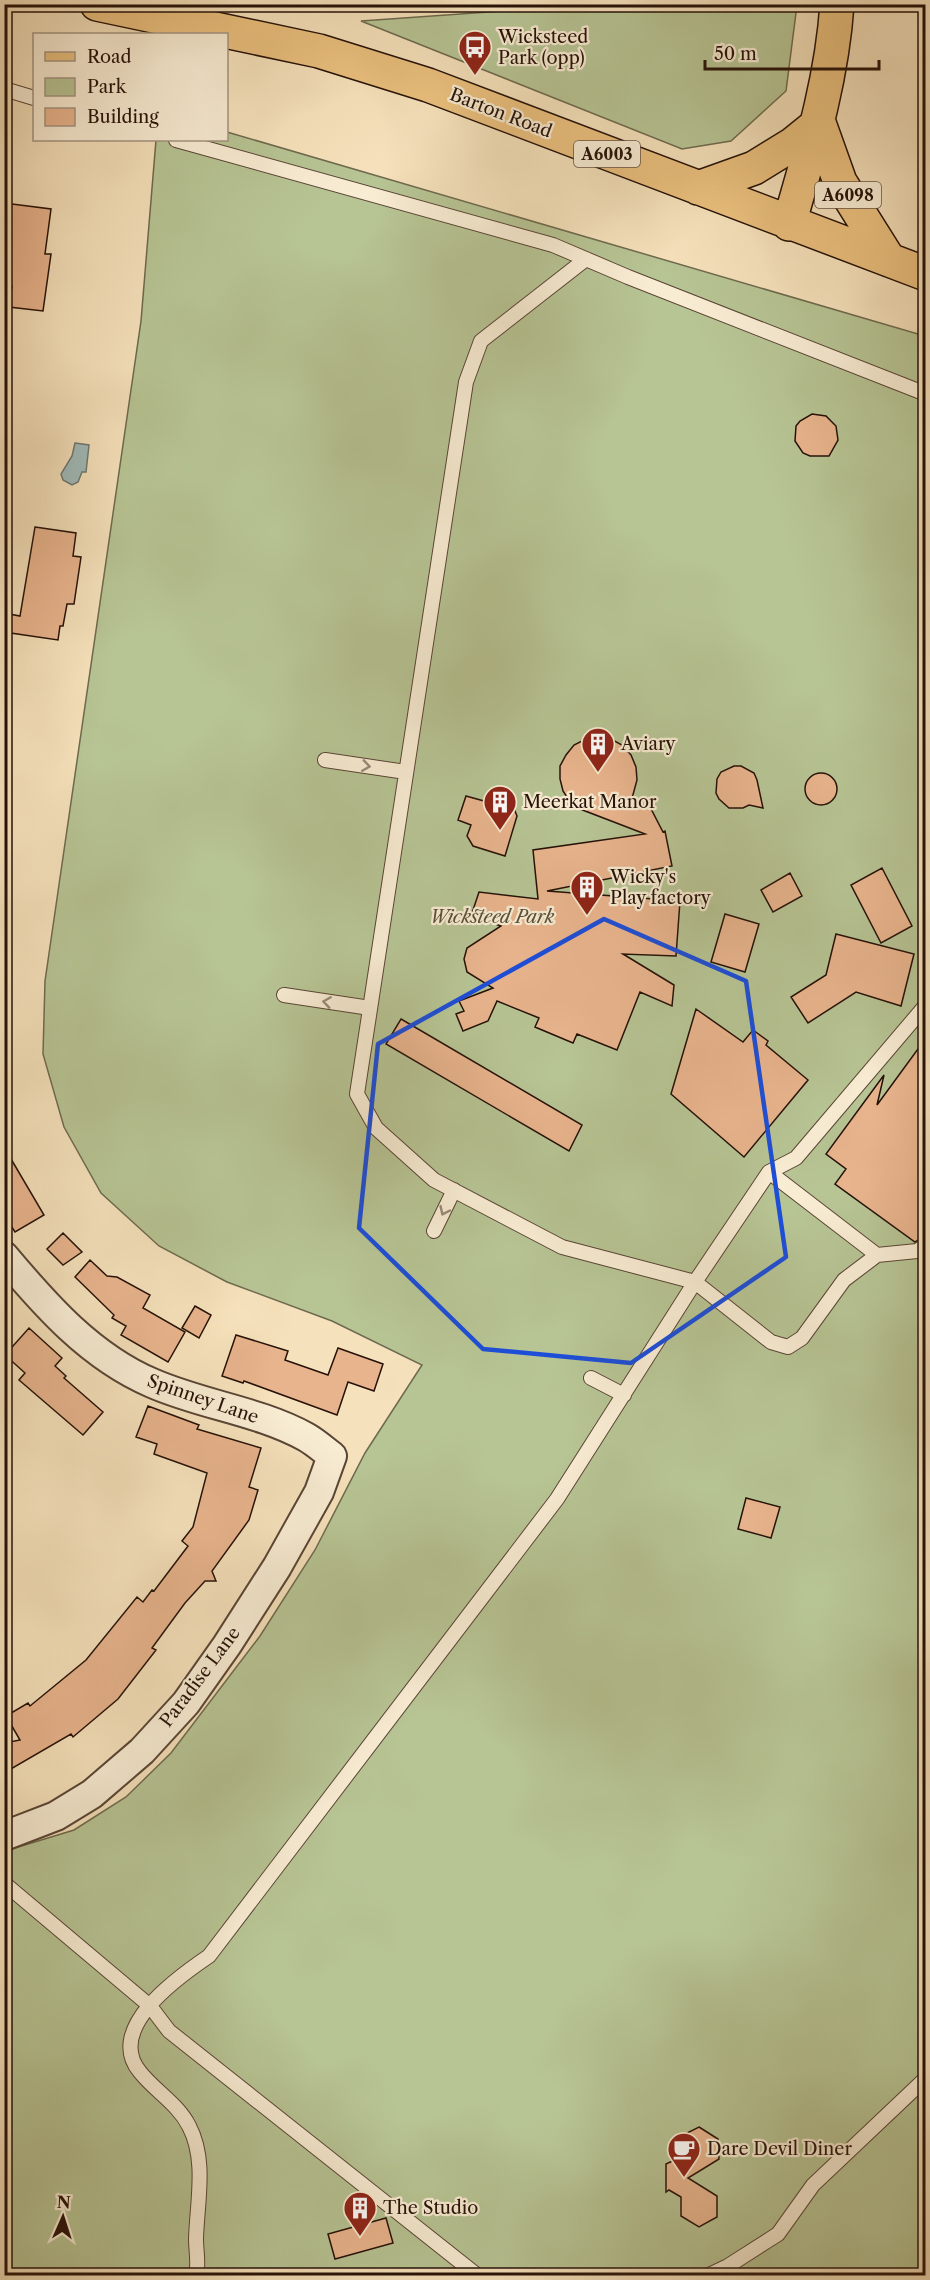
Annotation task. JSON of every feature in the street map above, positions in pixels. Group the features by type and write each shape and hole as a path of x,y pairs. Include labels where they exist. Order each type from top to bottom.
{"main road":[{"name":"Barton Road","path":"97,4 337,56 428,85 789,224 926,274"},
{"name":"A6098","path":"789,224 819,123 829,74 837,4"},
{"path":"698,188 754,168 793,144 819,123"},
{"name":"A6098","path":"819,123 840,182 889,260"}],"street":[{"name":"Spinney Lane","path":"4,1256 45,1305 106,1358 151,1383 274,1423 307,1438 332,1456"},
{"name":"Paradise Lane","path":"4,1836 56,1816 92,1794 141,1751 186,1702 227,1645 277,1567 320,1492 332,1456"}],"lane":[{"path":"4,89 33,98"},
{"path":"180,141 553,245 926,394"},
{"path":"586,259 481,341 466,382 357,1094 376,1128 434,1180 562,1247 695,1282 771,1342 788,1347 802,1338 844,1280 878,1255 917,1251 926,1245"},
{"path":"325,760 406,772"},
{"path":"284,995 370,1008"},
{"path":"198,2274 196,2248 200,2162 195,2138 182,2115 138,2070 130,2049 130,2038 135,2026 150,2006 181,1975 208,1956 557,1499 695,1282 769,1172 796,1158 926,1005"},
{"path":"769,1172 878,1255"},
{"path":"434,1231 454,1190"},
{"path":"591,1378 624,1395"},
{"path":"4,1883 150,2006 169,2031 477,2276"},
{"path":"707,2276 728,2266 778,2234 813,2185 926,2078"}],"highlighted area":[{"path":"604,919 746,981 786,1257 631,1363 483,1349 359,1228 378,1044"}],"green space":[{"path":"587,5 797,5 786,91 731,141 682,149 361,21"},
{"name":"Wicksteed Park","path":"228,132 925,336 925,2275 5,2276 5,1851 74,1830 126,1797 171,1753 260,1636 315,1550 365,1453 422,1365 332,1321 227,1282 159,1246 101,1193 64,1127 43,1054 45,981 141,321 156,141 228,141"}],"water":[{"path":"75,443 89,445 86,472 82,472 78,482 72,485 63,480 61,474 72,456"}],"building":[{"path":"4,203 51,209 45,254 51,254 43,311 9,307 12,286 8,286 11,268 4,267"},
{"path":"812,414 826,416 836,426 838,440 829,456 810,456 803,453 795,441 796,426"},
{"path":"35,527 76,533 73,556 81,557 74,604 67,604 58,640 4,632 4,613 20,616"},
{"path":"598,737 611,739 622,745 631,755 636,767 637,780 631,802 650,807 663,832 665,831 672,866 547,891 680,901 676,956 623,954 674,985 672,1006 640,992 617,1050 577,1034 573,1043 535,1027 539,1018 497,1001 488,1021 463,1031 456,1014 464,1011 459,1001 493,988 467,972 464,959 467,948 501,926 471,916 479,892 538,899 533,850 645,834 580,809 570,802 563,791 560,766 566,755 574,745 586,739"},
{"path":"734,766 741,766 754,773 763,808 749,805 743,808 729,808 719,799 716,793 717,779 721,772"},
{"path":"821,773 833,777 837,789 833,801 821,805 809,801 805,789 809,777"},
{"name":"Meerkat Manor","path":"466,796 513,806 517,816 505,856 473,846 467,836 471,825 458,820"},
{"path":"882,868 912,926 881,943 851,885"},
{"path":"790,873 802,896 773,912 761,890"},
{"path":"725,914 759,924 745,972 711,962"},
{"path":"836,934 914,954 901,1006 856,992 808,1023 791,997 826,975"},
{"path":"696,1009 743,1042 753,1030 768,1041 766,1045 808,1080 744,1157 671,1094"},
{"path":"401,1019 582,1125 569,1151 386,1044"},
{"path":"926,1038 926,1236 915,1242 835,1184 846,1169 826,1154 884,1075 877,1105"},
{"path":"4,1147 44,1215 15,1232 4,1215"},
{"path":"63,1233 82,1252 63,1265 47,1249"},
{"path":"90,1260 107,1276 117,1277 150,1295 143,1308 185,1332 168,1362 121,1335 126,1326 112,1318 114,1315 75,1277"},
{"path":"195,1306 211,1315 199,1338 182,1328"},
{"path":"29,1328 62,1358 55,1366 66,1376 64,1378 103,1412 83,1435 19,1380 25,1373 5,1355"},
{"path":"236,1335 288,1351 285,1360 328,1375 338,1348 383,1364 374,1391 348,1382 337,1415 244,1381 243,1383 222,1376"},
{"path":"148,1406 199,1425 197,1429 261,1448 249,1487 258,1490 249,1520 212,1571 216,1581 205,1581 185,1603 152,1648 156,1650 118,1699 73,1737 71,1734 4,1773 4,1743 20,1740 6,1716 28,1703 30,1706 86,1660 137,1597 143,1602 152,1590 154,1591 188,1546 182,1541 193,1527 207,1473 154,1454 157,1444 136,1437"},
{"path":"746,1498 780,1507 771,1538 738,1529"},
{"path":"699,2127 718,2139 719,2159 688,2178 717,2196 717,2217 699,2227 681,2216 681,2197 669,2190 666,2192 666,2164 681,2157 681,2136"},
{"name":"The Studio","path":"386,2218 393,2243 335,2259 328,2234"}],"place":[{"name":"Wicksteed Park (opp)","path":"475,76"},
{"name":"Aviary","path":"598,773"},
{"name":"Meerkat Manor","path":"500,831"},
{"name":"Wicky's Play factory","path":"587,916"},
{"name":"Dare Devil Diner","path":"684,2178"},
{"name":"The Studio","path":"360,2237"}]}
